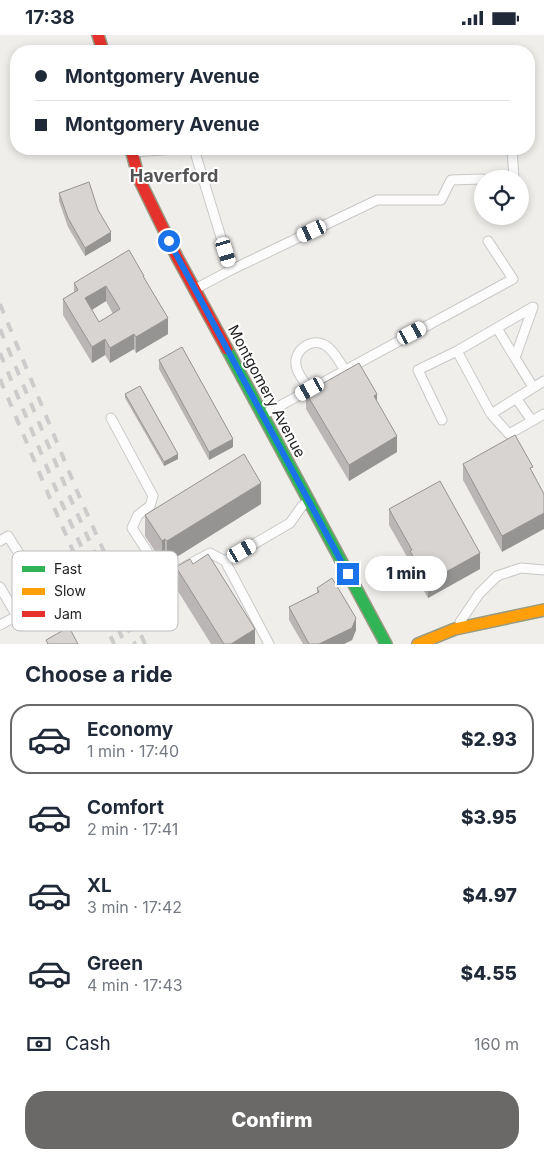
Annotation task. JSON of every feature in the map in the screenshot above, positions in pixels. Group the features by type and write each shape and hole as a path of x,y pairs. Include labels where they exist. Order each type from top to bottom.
{"main road":[{"name":"Montgomery Avenue","path":"132,155 139,179 177,257 386,644"},
{"path":"418,644 455,629 544,610"}],"lane":[{"path":"196,155 231,269"},
{"path":"512,155 513,170"},
{"path":"194,289 231,269 377,200 441,200 451,180 474,179"},
{"path":"262,415 513,279 488,241"},
{"path":"442,420 418,370 457,351 533,307 515,358"},
{"path":"497,328 533,387"},
{"path":"310,389 297,369 296,363 300,350 305,346 312,343 326,345 345,370"},
{"path":"457,351 491,414 509,434 544,415"},
{"path":"491,414 544,381"},
{"path":"516,397 532,421"},
{"path":"111,418 152,496 150,506 138,515 132,528 147,551"},
{"path":"226,561 290,523 308,501"},
{"path":"0,541 8,536 17,551"},
{"path":"178,570 210,553 226,561 269,644"},
{"path":"455,629 479,594 497,576 520,568 544,569"},
{"path":"0,587 12,610"},
{"path":"0,625 12,619"}],"building":[{"path":"89,182 98,210 111,232 85,248 68,218 59,193"},
{"path":"129,250 168,318 136,337 134,334 110,348 105,339 92,347 63,299 78,290 74,283","holes":["106,286 120,309 99,322 85,298"]},
{"path":"182,347 233,439 209,452 159,360"},
{"path":"359,363 377,394 374,396 397,436 349,465 306,393"},
{"path":"140,386 178,454 164,462 125,394"},
{"path":"515,435 533,467 530,468 544,494 544,513 502,536 463,464"},
{"path":"244,454 261,483 167,541 165,539 162,541 145,515"},
{"path":"440,481 480,553 428,582 389,509"},
{"path":"208,554 255,629 231,644 224,644 178,570 178,566 190,559 193,564"},
{"path":"332,578 356,618 352,628 319,644 309,644 289,607 319,592 317,588"},
{"path":"62,631 71,631 78,644 48,644 46,640"}],"railway":[{"path":"0,304 104,551"},
{"path":"0,329 94,551"},
{"path":"0,353 83,551"},
{"path":"0,379 73,551"},
{"path":"108,631 114,644"},
{"path":"119,631 125,644"},
{"path":"129,631 135,644"},
{"path":"139,631 145,644"}],"traffic: fast":[{"path":"227,349 386,644"}],"traffic: slow":[{"path":"418,644 455,629 544,610"}],"traffic: jam":[{"path":"98,35 101,45"},
{"path":"133,155 139,179 177,257 227,349"}],"district":[{"name":"Haverford","path":"174,175"}],"route":[{"path":"169,241 348,574"}]}
